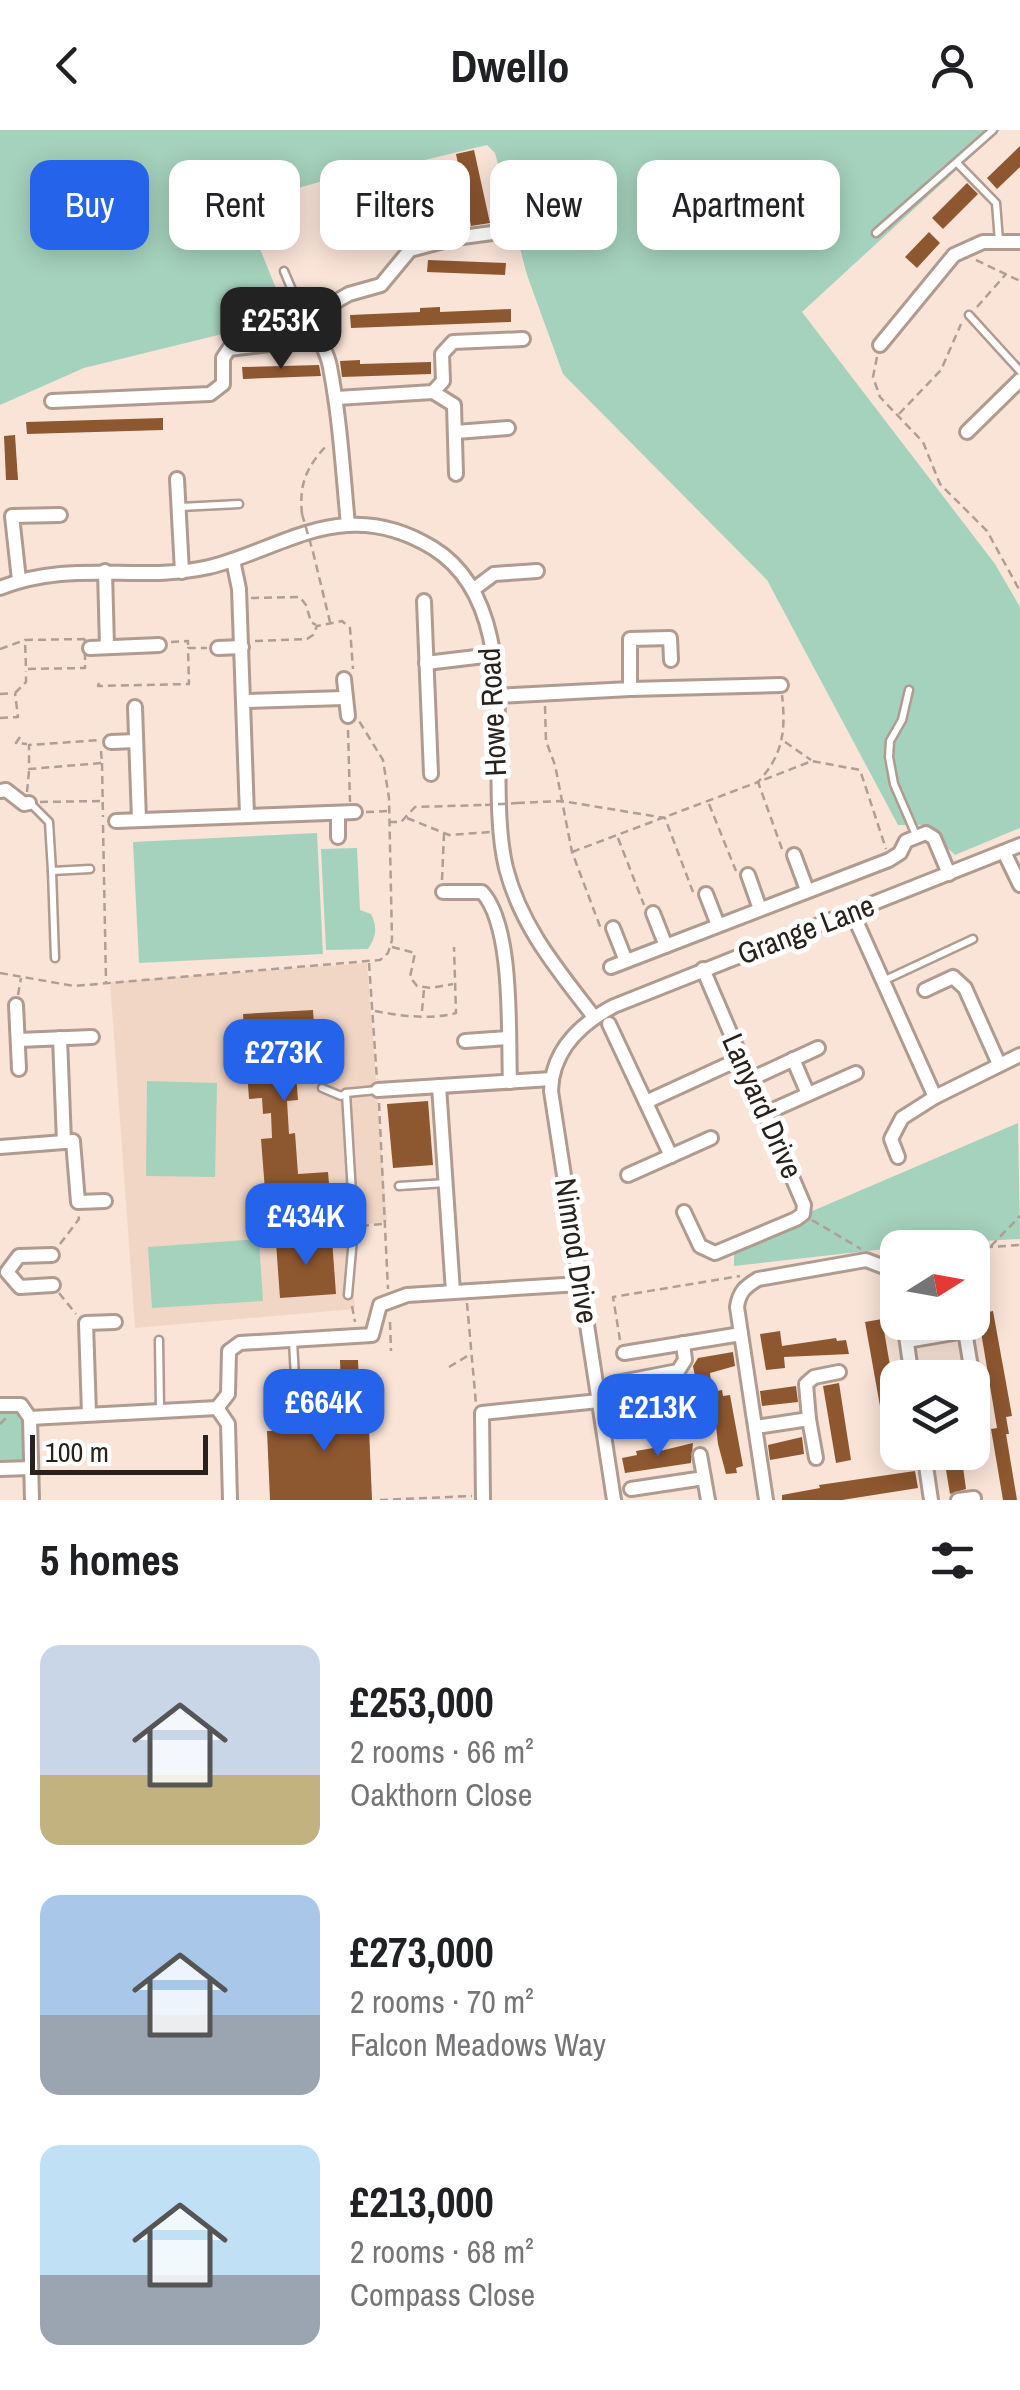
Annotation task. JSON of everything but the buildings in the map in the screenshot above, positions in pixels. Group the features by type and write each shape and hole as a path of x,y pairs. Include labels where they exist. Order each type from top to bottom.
{"street":[{"path":"880,345 959,252 983,242 1020,242"},
{"path":"348,525 329,357 312,326 316,313 349,294 381,286 410,250"},
{"path":"52,401 210,394 222,384 223,358 229,349 321,338"},
{"path":"433,392 444,381 442,354 453,342 523,339"},
{"path":"967,432 1020,380"},
{"path":"336,398 433,392 454,406 456,474"},
{"path":"456,432 508,428"},
{"path":"177,480 182,572"},
{"path":"19,580 12,516 60,516"},
{"name":"Howe Road","path":"0,588 32,576 104,571 182,572 348,525 376,526 419,540 442,553 474,589 486,621 496,696 500,832 511,886 528,927 594,1017"},
{"path":"0,554 16,552"},
{"path":"233,560 240,598 247,815"},
{"path":"104,571 107,647"},
{"path":"474,589 494,574 537,571"},
{"path":"424,601 431,774"},
{"path":"630,689 630,639 670,638 671,660"},
{"path":"90,648 159,645"},
{"path":"218,648 242,647"},
{"path":"426,663 493,655"},
{"path":"344,679 348,719"},
{"path":"496,696 781,685"},
{"path":"245,700 344,698"},
{"path":"135,707 139,820"},
{"path":"111,742 136,741"},
{"path":"0,790 26,803"},
{"path":"116,822 354,812"},
{"path":"338,813 338,837"},
{"path":"611,967 889,860 916,834 926,833 934,838 949,874"},
{"name":"Grange Lane","path":"594,1017 1020,845"},
{"path":"1004,852 1020,884"},
{"path":"794,854 808,890"},
{"path":"748,875 760,909"},
{"path":"443,892 476,891 488,899 504,949 510,1082"},
{"path":"706,894 718,925"},
{"path":"653,912 666,946"},
{"path":"852,912 935,1097"},
{"path":"613,928 626,961"},
{"name":"Lanyard Drive","path":"684,1212 700,1246 715,1253 788,1224 802,1214 802,1195 703,970"},
{"path":"925,990 953,977 965,988 999,1064"},
{"path":"16,1004 19,1069"},
{"path":"378,1090 551,1079 568,1041 594,1017"},
{"path":"609,1024 671,1156"},
{"path":"18,1040 92,1037"},
{"path":"60,1038 64,1142"},
{"path":"465,1041 508,1038"},
{"path":"751,1079 818,1048"},
{"path":"898,1157 891,1139 902,1118 1020,1055"},
{"path":"646,1102 742,1058"},
{"path":"793,1060 808,1094"},
{"path":"766,1113 856,1073"},
{"name":"Nimrod Drive","path":"551,1079 614,1500"},
{"path":"440,1086 446,1184 460,1292"},
{"path":"628,1175 710,1138"},
{"path":"0,1147 73,1141 78,1202 105,1201"},
{"path":"52,1254 20,1256 4,1272 20,1287 53,1285"},
{"path":"766,1500 740,1334 739,1295 758,1280 866,1260 880,1263"},
{"path":"218,1408 228,1394 227,1360 233,1346 372,1335 380,1305 407,1295 580,1284"},
{"path":"89,1414 86,1323 115,1322"},
{"path":"623,1353 740,1334"},
{"path":"907,1340 910,1360"},
{"path":"616,1383 678,1371 685,1360 684,1343"},
{"path":"816,1458 806,1384 814,1377 838,1372"},
{"path":"483,1500 482,1412 599,1401"},
{"path":"0,1404 20,1406 30,1418 32,1500"},
{"path":"30,1418 218,1408"},
{"path":"218,1408 228,1424 230,1500"},
{"path":"756,1427 809,1419"},
{"path":"700,1454 708,1500"},
{"path":"0,1468 31,1468"},
{"path":"927,1470 932,1500"},
{"path":"631,1489 704,1478"},
{"path":"958,1500 974,1498"}],"lane":[{"path":"876,232 993,130"},
{"path":"957,164 996,203 999,242"},
{"path":"284,270 292,290 316,313"},
{"path":"969,315 1020,371"},
{"path":"179,507 240,504"},
{"path":"908,690 902,720 890,741 890,757 894,784 916,834"},
{"path":"26,803 49,822 55,958"},
{"path":"52,872 90,870"},
{"path":"882,982 973,939"},
{"path":"322,1088 340,1096 378,1090"},
{"path":"346,1093 354,1227 348,1295"},
{"path":"399,1186 446,1184"},
{"path":"159,1340 160,1410"},
{"path":"293,1340 297,1414"},
{"path":"278,1416 320,1412 319,1399 296,1401"}],"path":[{"path":"959,252 1020,281"},
{"path":"898,416 941,370 962,324 1006,274"},
{"path":"880,345 873,377 880,397 923,442 940,484 988,530 1020,590"},
{"path":"330,622 300,494 306,468 332,440 340,438"},
{"path":"240,598 300,597 311,622 317,626"},
{"path":"0,649 26,640 85,639 86,668 26,670"},
{"path":"0,694 15,693 26,682 26,640"},
{"path":"99,682 98,686 190,684 188,641 159,645"},
{"path":"188,648 218,648"},
{"path":"758,782 773,766 784,741 781,685"},
{"path":"0,718 18,718 15,693"},
{"path":"544,694 546,742 572,852 602,933 613,928"},
{"path":"0,972 74,986 380,960 390,947 389,810 354,812 350,804 348,719"},
{"path":"20,736 16,743 99,740 106,984"},
{"path":"784,741 812,761 860,770 889,860"},
{"path":"29,744 26,803 102,801"},
{"path":"572,852 812,761"},
{"path":"29,769 102,763"},
{"path":"758,782 786,858 794,854"},
{"path":"389,822 402,822 415,808 562,801 666,818"},
{"path":"709,803 738,877 748,875"},
{"path":"406,818 444,834 500,832"},
{"path":"666,818 695,898 706,894"},
{"path":"443,892 444,834"},
{"path":"618,837 647,915 653,912"},
{"path":"390,947 415,953 410,977 418,986 455,984"},
{"path":"372,1011 431,1017 456,1013 454,947"},
{"path":"369,962 390,1351"},
{"path":"16,1004 21,976"},
{"path":"422,1014 424,988"},
{"path":"52,1254 78,1219 78,1202"},
{"path":"802,1214 860,1248 868,1255 866,1260"},
{"path":"990,1247 1020,1216"},
{"path":"354,1227 385,1224"},
{"path":"990,1247 1020,1245"},
{"path":"53,1285 86,1323"},
{"path":"460,1292 475,1402 482,1412"},
{"path":"613,1297 623,1353"},
{"path":"449,1367 471,1354"},
{"path":"380,1500 458,1496"}],"shaded area":[{"path":"367,963 387,1222 349,1226 355,1309 135,1328 110,982"}],"green space":[{"path":"0,130 1000,130 802,312 995,564 1020,607 1020,828 955,855 923,825 898,825 767,580 563,374 520,250 617,250 617,160 497,160 487,145 425,160 320,160 320,182 300,188 300,160 169,160 169,250 261,250 292,317 84,368 0,405"},
{"path":"317,833 323,954 139,963 133,842"},
{"path":"357,848 360,910 371,914 374,936 368,949 326,950 321,849"},
{"path":"147,1081 217,1083 215,1177 146,1176"},
{"path":"1018,1123 1020,1239 990,1241 990,1230 880,1230 880,1250 734,1266 734,1253 810,1212"},
{"path":"259,1239 263,1301 152,1308 148,1247"},
{"path":"0,1409 16,1409 25,1416 25,1460 0,1462"}]}
